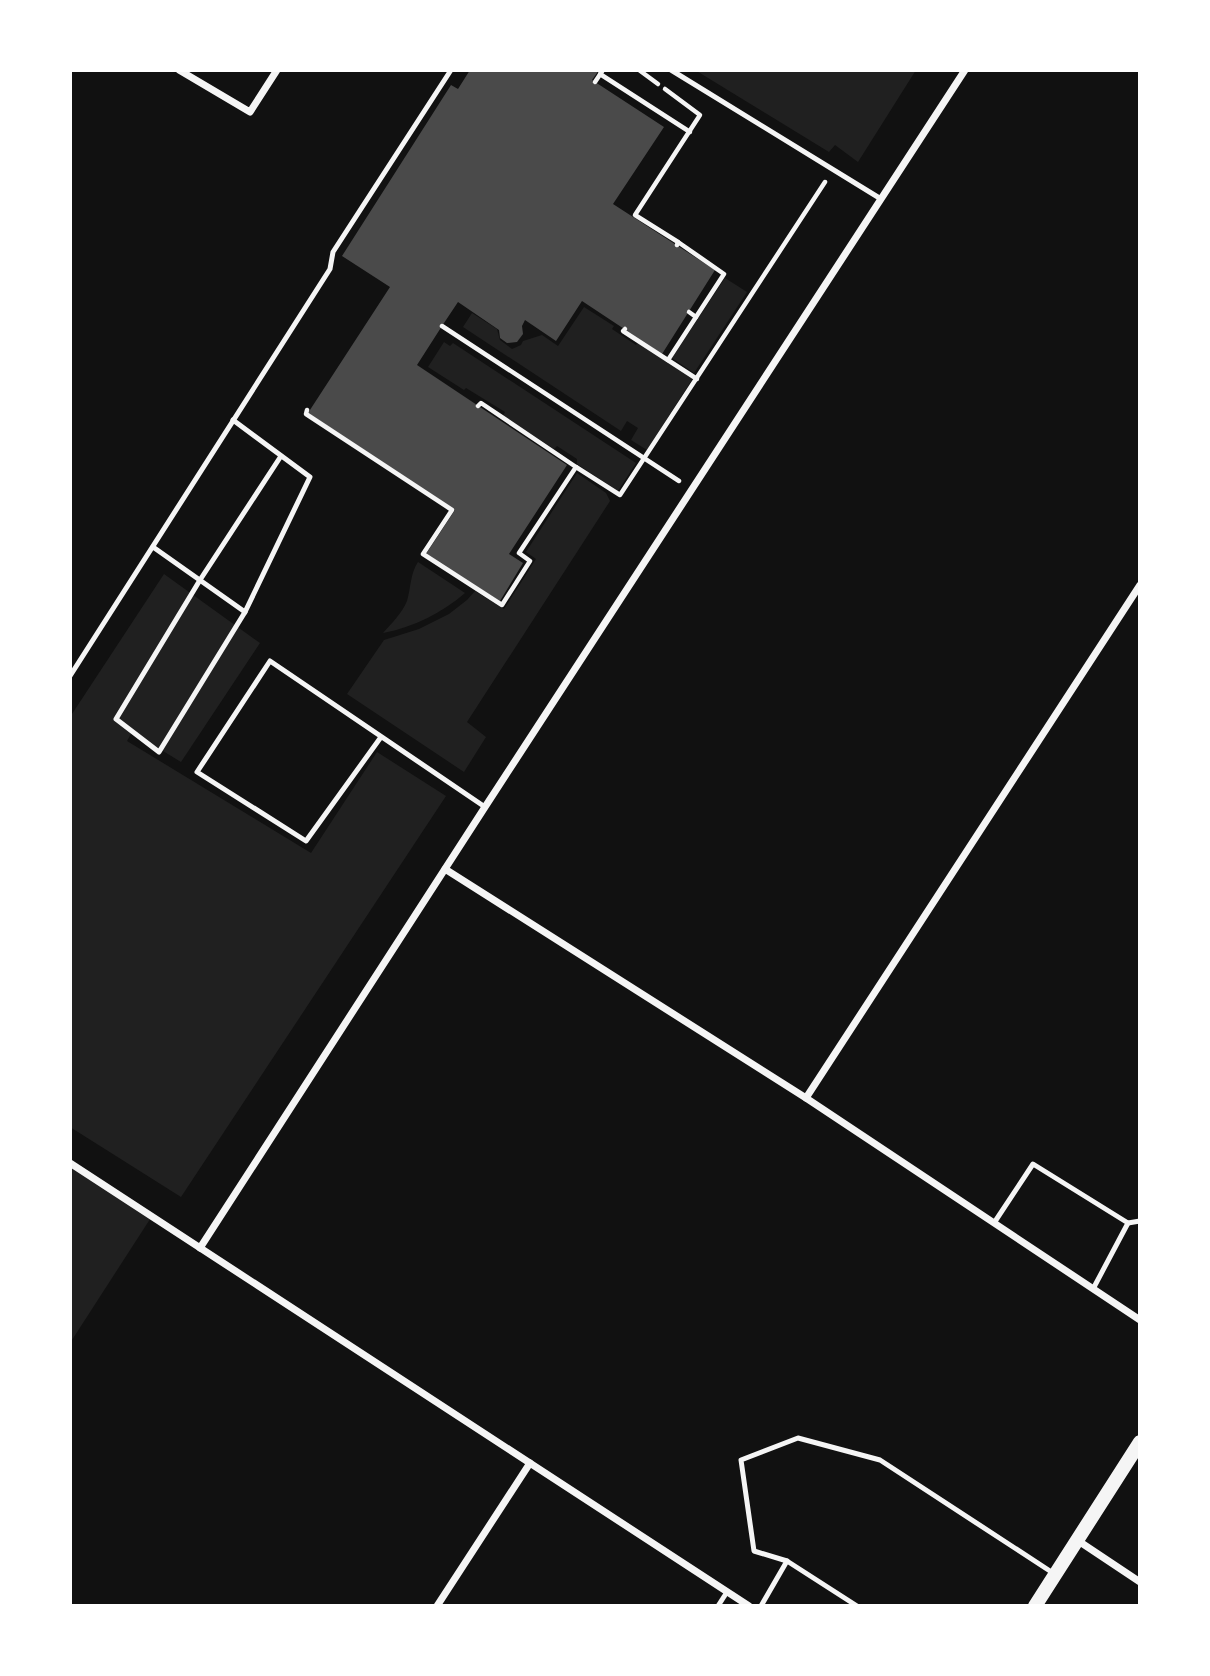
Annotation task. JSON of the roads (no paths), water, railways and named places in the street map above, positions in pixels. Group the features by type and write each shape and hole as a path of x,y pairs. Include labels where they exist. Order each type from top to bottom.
{"main road":[{"path":"1035,1606 1140,1442"}],"street":[{"path":"179,70 250,112 276,70"},
{"path":"200,1248 965,70"},
{"path":"806,1098 1140,585"},
{"path":"445,869 806,1098 1140,1320"},
{"path":"70,1163 749,1606"},
{"path":"437,1606 530,1463"},
{"path":"1077,1539 1140,1582"}],"lane":[{"path":"70,676 330,269 333,253 451,70"},
{"path":"671,70 881,199"},
{"path":"233,420 310,477 245,612 159,752 116,719 200,580 281,456"},
{"path":"153,547 245,612"},
{"path":"381,737 306,841 197,772 270,661 485,807"},
{"path":"994,1223 1033,1164 1128,1223 1140,1221"},
{"path":"1093,1289 1128,1223"},
{"path":"858,1606 787,1561 754,1551 741,1460 798,1438 880,1460 1055,1574"},
{"path":"761,1606 787,1561"},
{"path":"718,1606 727,1592"}]}
